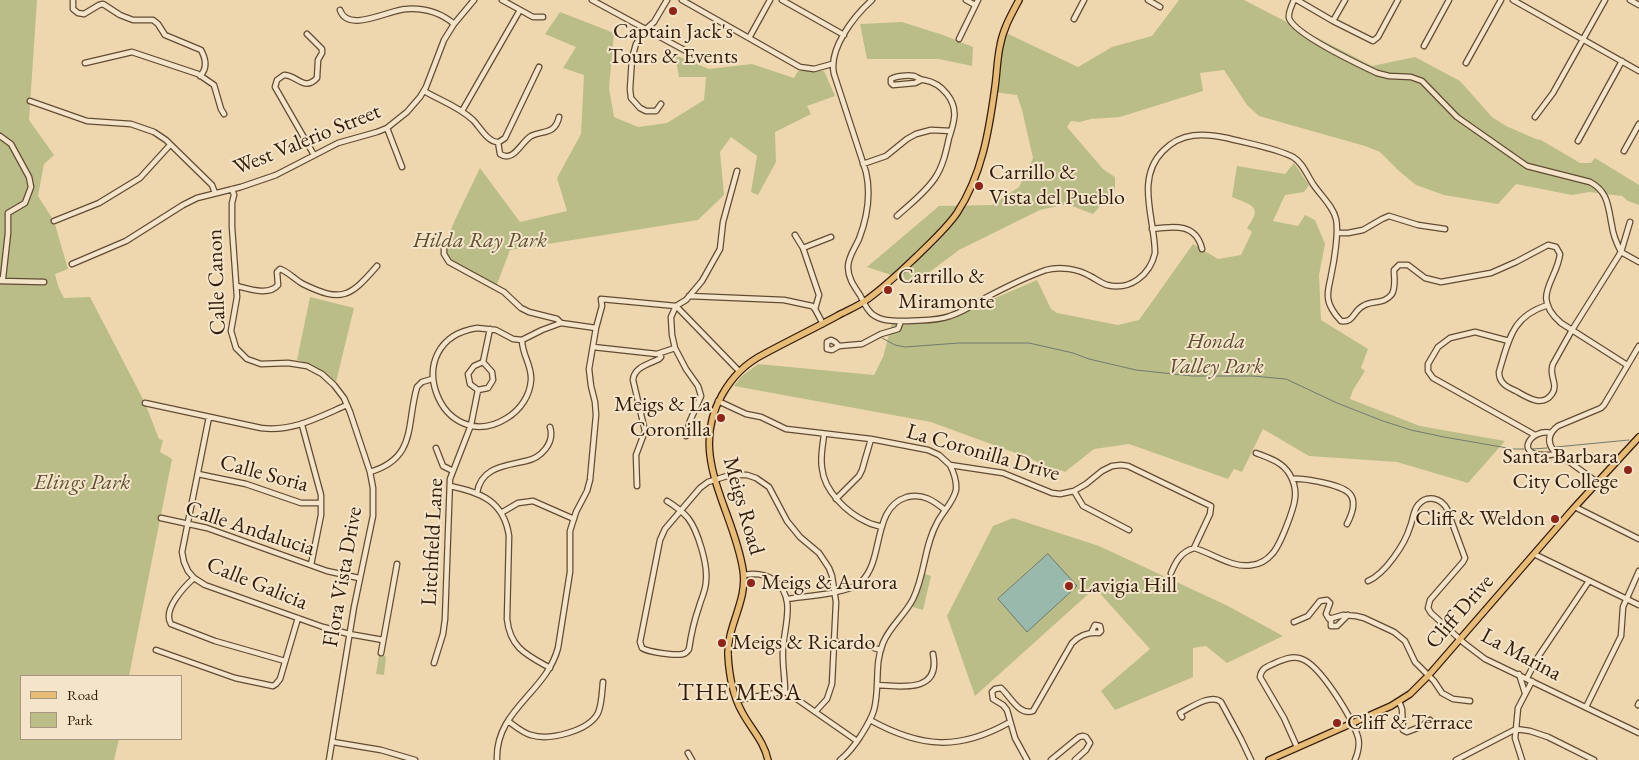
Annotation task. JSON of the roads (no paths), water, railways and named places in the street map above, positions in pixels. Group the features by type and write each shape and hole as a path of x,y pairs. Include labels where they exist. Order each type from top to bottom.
{"main road":[{"name":"Meigs Road","path":"768,760 760,739 742,713 729,664 728,647 743,596 744,575 741,559 709,456 709,439 713,416 718,401 739,371 763,354 864,302 883,287 944,230 970,189 980,163 990,120 1000,46 1007,23 1019,0"},
{"name":"Cliff Drive","path":"1269,760 1399,701 1418,687 1459,638 1639,437"}],"street":[{"path":"73,0 72,8 80,14 84,14 99,4 103,4 120,15 133,20 155,21 166,35 200,50 206,66 200,76"},
{"name":"West Valerio Street","path":"72,264 126,241 189,202 276,176 338,142 387,128 407,112 424,91 444,40 454,24 474,0"},
{"path":"502,0 533,17 543,16"},
{"path":"592,0 697,57"},
{"path":"661,104 656,111 646,111 636,105 630,96 630,89 634,48 646,29 654,22 666,0"},
{"path":"682,0 805,68 814,69 832,64"},
{"path":"749,38 770,0"},
{"path":"782,0 844,35"},
{"path":"872,0 856,15 836,49 832,64 868,182 868,205 859,238 850,256 848,268 851,282 869,311 879,318 888,321 901,321 938,319 950,316 1046,270 1057,268 1085,274 1109,285 1120,286 1130,284 1143,276 1152,263 1154,253 1148,188 1149,175 1155,161 1167,147 1178,140 1191,135 1207,134 1266,148 1290,156 1303,166 1321,195 1332,208 1336,218 1337,233 1328,296 1333,311 1342,321 1350,320 1363,306 1384,301 1389,297 1395,286 1394,270 1399,265 1408,265 1429,280 1441,282 1491,273 1534,254 1550,244 1558,248 1560,256 1548,287 1547,296 1548,305 1556,319 1627,365"},
{"path":"966,0 975,5"},
{"path":"958,39 978,0"},
{"path":"1074,19 1084,0"},
{"path":"1148,0 1160,7"},
{"path":"1398,0 1378,37 1372,41 1296,0 1289,16 1290,21 1303,34 1372,70 1389,76 1413,77 1422,81 1457,117 1523,163 1534,168 1590,182 1596,186 1607,199 1612,227 1621,252 1639,262"},
{"path":"1333,21 1345,0"},
{"path":"1424,46 1449,0"},
{"path":"1466,63 1501,0"},
{"path":"1513,0 1639,71"},
{"path":"1535,118 1553,93 1605,0"},
{"path":"1630,0 1639,5"},
{"path":"340,10 345,18 354,21 370,19 401,9 416,8 442,15 454,24"},
{"path":"462,111 520,10"},
{"path":"308,34 322,49 318,60 317,78 312,82 306,83 284,75 277,80 276,87 314,155"},
{"path":"85,63 132,52 198,74 216,87 224,114"},
{"path":"1578,141 1622,62"},
{"path":"424,91 462,111 491,140 498,142 505,138 539,67"},
{"path":"897,216 925,191 934,178 945,155 954,115 953,105 948,96 937,85 920,80 915,76 894,77 891,79 891,83 893,85 915,83 920,80"},
{"path":"30,101 87,121 138,125 154,132 212,185 215,193"},
{"path":"498,142 500,154 505,157 509,156 517,152 530,137 550,131 559,120 559,117"},
{"path":"1624,151 1637,133 1639,124"},
{"path":"387,128 402,167"},
{"path":"863,164 886,156 916,134 931,130 951,131"},
{"path":"0,136 11,144 31,187 25,203 8,214 3,278 0,280"},
{"path":"54,221 99,203 140,178 170,145"},
{"path":"686,436 690,421 700,399 698,386 675,348 671,317 676,306 689,296 702,281 720,249 723,222 736,171"},
{"name":"Calle Canon","path":"232,190 234,195 232,227 237,301 231,331 233,342 239,352 261,364 302,364 328,379"},
{"path":"1337,233 1363,230 1389,216 1418,225 1445,229"},
{"path":"1548,305 1532,311 1521,319 1509,341 1499,372 1501,381 1504,384 1533,400 1541,401 1548,398 1554,390 1551,368 1572,330 1621,252 1630,222"},
{"path":"1152,229 1173,227 1189,230 1197,237 1202,250"},
{"path":"795,235 802,248 819,295 815,308"},
{"path":"802,248 831,237"},
{"path":"444,247 445,256 451,263 504,292 522,308 557,319 561,323"},
{"path":"236,286 262,291 274,289 278,285 277,272 280,269 303,284 323,293 340,294 347,293 356,288 377,266"},
{"path":"0,280 44,282"},
{"path":"689,296 784,300 812,306 815,308 823,324"},
{"path":"497,760 498,746 508,721 516,708 538,686 550,668 558,648 570,572 569,535 589,485 596,433 596,408 590,378 596,328 602,306 601,299 676,306 739,371"},
{"path":"839,346 862,344 880,334 895,331 898,329 901,321"},
{"path":"522,340 522,348 529,364 531,376 529,392 524,402 514,413 501,421 489,425 472,425 456,418 444,408 435,393 432,379 433,369 437,356 449,340 467,330 477,328 490,329 522,340 561,323 596,328"},
{"path":"483,362 490,329"},
{"path":"1509,341 1475,332 1450,338 1441,343 1433,354 1428,366 1428,373 1433,378 1535,435"},
{"path":"1597,482 1556,453 1550,445 1549,438 1558,426 1604,405 1639,346"},
{"path":"593,347 659,354 675,348"},
{"path":"637,486 636,455 646,430 633,378 637,370 659,359 661,357 659,354"},
{"path":"483,362 492,372 494,380 488,388 478,390 470,384 468,374 474,366 483,362"},
{"name":"Flora Vista Drive","path":"328,379 339,391 347,405 370,472 374,495 373,516 349,634 330,760"},
{"path":"370,472 391,463 402,452 406,442 417,387 420,383 432,379"},
{"name":"Litchfield Lane","path":"434,663 446,619 452,471 472,425 478,390"},
{"name":"La Coronilla Drive","path":"718,401 786,429 870,439 928,450 939,455 950,465 1003,473 1052,493 1060,494 1074,491 1107,468 1121,465 1128,466 1214,506 1194,548"},
{"path":"145,403 268,429 302,425 347,405"},
{"name":"Calle Galicia","path":"209,417 182,547 185,566 194,578 206,585 298,618 349,634 383,640"},
{"path":"302,425 320,488 322,502 311,565"},
{"path":"477,493 480,483 490,472 505,465 531,460 543,452 550,444 552,437 550,427"},
{"path":"1551,433 1546,432 1535,435 1528,442 1528,449 1531,453 1537,455 1553,455 1556,453"},
{"path":"824,434 821,466 825,482 836,499 865,522 882,527"},
{"path":"836,499 859,476 870,439"},
{"path":"436,448 443,466 452,471"},
{"path":"1171,572 1180,557 1187,550 1194,548 1243,566 1258,564 1276,549 1294,506 1296,496 1292,479 1287,470 1279,463 1256,452"},
{"path":"840,760 857,740 870,720 875,708 880,650 890,630 913,599 932,532 952,500 956,486 950,465"},
{"name":"Calle Soria","path":"198,474 246,484 301,502 322,502"},
{"path":"667,501 680,510 687,517 694,529 706,574 706,587 696,617 689,649 685,654 642,648 640,644 660,540 665,528 680,510 700,488 708,482 730,475 747,475 756,478 765,483 772,491 790,525 824,560 832,576 836,602 831,689 816,712"},
{"path":"1292,479 1300,478 1338,486 1345,490 1351,497 1353,505 1347,524"},
{"path":"450,486 477,493 491,501 501,514 509,536 507,619 510,633 515,644 524,653 550,668"},
{"path":"1074,491 1084,506 1129,530"},
{"path":"787,599 835,592 857,586 867,575 871,566 888,512 894,505 909,496 927,498 945,510"},
{"path":"1368,581 1373,579 1385,567 1403,543 1418,504 1427,499 1438,500 1447,509 1465,558 1464,562 1430,600 1428,608 1421,609"},
{"path":"501,514 518,503 533,501 574,519"},
{"path":"1575,507 1639,539"},
{"name":"Calle Andalucia","path":"161,518 207,528 336,574 359,578"},
{"path":"1534,554 1639,605"},
{"path":"381,652 397,564"},
{"path":"1586,707 1620,636 1622,611 1639,571"},
{"path":"744,575 757,574 771,578 784,591 787,599 788,615 783,640 782,660 785,692"},
{"path":"194,578 174,601 169,615 171,624 215,641 285,661"},
{"path":"1522,760 1515,738 1516,713 1538,657 1589,581"},
{"path":"1294,622 1308,616 1320,601 1325,599 1330,603 1326,615 1329,619 1348,615 1364,618 1398,634 1408,644 1415,662 1434,681 1442,694 1461,701 1470,701"},
{"name":"La Marina","path":"1428,608 1431,613 1459,638 1486,659 1639,733"},
{"path":"1331,618 1331,626 1337,626 1348,615"},
{"path":"156,650 235,678 268,686 275,685 279,681 298,618"},
{"path":"1027,760 1015,738 1007,710 993,699 993,691 996,688 1001,688 1021,710 1033,711 1072,643 1077,638 1092,631"},
{"path":"834,642 856,643 880,650"},
{"path":"877,684 908,687 919,685 931,674 934,665 934,654"},
{"path":"1297,747 1284,718 1260,677 1260,672 1263,669 1292,658 1301,658 1312,665 1338,697 1358,737 1355,760"},
{"path":"1519,674 1525,693"},
{"path":"508,721 532,736 555,736 574,731 597,716 600,709 603,682"},
{"path":"737,700 785,692 793,695 857,740"},
{"path":"1182,716 1180,713 1194,706 1211,699 1217,699 1251,760"},
{"path":"1399,701 1402,709 1403,730 1406,732 1420,727 1430,720"},
{"path":"870,720 909,738 936,742 971,738 988,733 1010,722"},
{"path":"1459,759 1516,729 1548,737 1594,760"},
{"path":"1052,760 1079,737 1086,737 1090,742 1089,746 1075,760"},
{"path":"333,742 380,750 415,760"},
{"path":"688,752 692,760"}],"waterway":[{"path":"882,338 895,345 905,347 959,343 1029,343 1136,370 1192,376 1253,376 1286,379 1337,403 1411,430 1513,449 1524,449"},
{"path":"1556,447 1629,440"},
{"path":"1532,449 1547,448"}],"place":[{"name":"Captain Jack's Tours & Events","path":"673,11"},
{"name":"Carrillo & Vista del Pueblo","path":"979,186"},
{"name":"Carrillo & Miramonte","path":"888,290"},
{"name":"Meigs & La Coronilla","path":"721,418"},
{"name":"Santa Barbara City College","path":"1628,470"},
{"name":"Cliff & Weldon","path":"1555,519"},
{"name":"Meigs & Aurora","path":"751,583"},
{"name":"Lavigia Hill","path":"1069,586"},
{"name":"Meigs & Ricardo","path":"722,643"},
{"name":"Cliff & Terrace","path":"1337,723"}],"district":[{"name":"THE MESA","path":"740,693"}],"park label":[{"name":"Hilda Ray Park","path":"480,241"},
{"name":"Honda Valley Park","path":"1216,355"},
{"name":"Elings Park","path":"82,483"}]}
